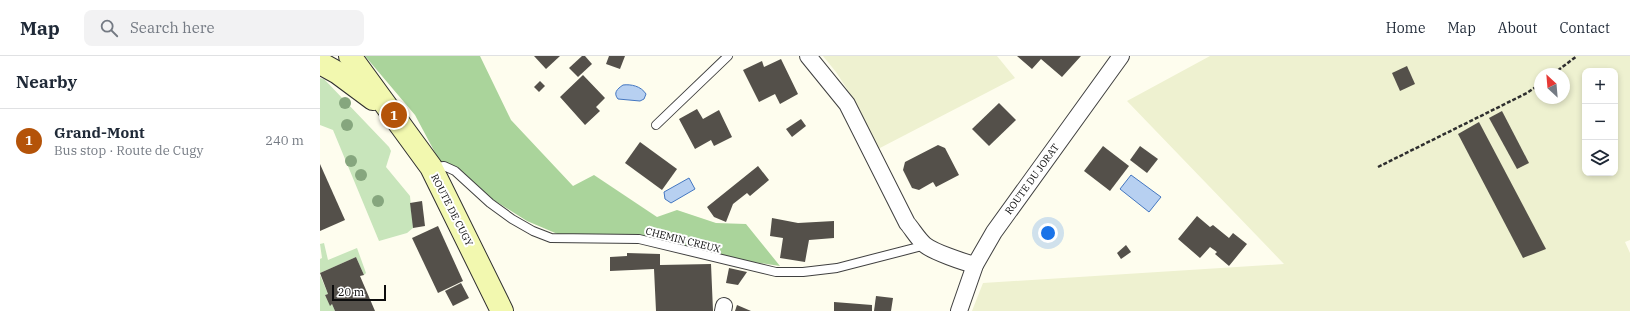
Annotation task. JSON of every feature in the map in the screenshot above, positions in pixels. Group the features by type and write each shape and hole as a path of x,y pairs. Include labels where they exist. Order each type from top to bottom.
{"main road":[{"name":"ROUTE DE CUGY","path":"350,56 431,167 502,311"},
{"name":"ROUTE DE CUGY","path":"320,63 338,73 394,115"}],"street":[{"path":"808,56 847,104 907,223 926,246 963,262 975,265"},
{"name":"ROUTE DU JORAT","path":"959,311 975,265 994,232 1120,56"}],"lane":[{"path":"656,125 728,56"},
{"name":"CHEMIN CREUX","path":"431,167 444,166 455,171 490,203 512,219 533,232 551,238 639,239 776,272 803,272 837,268 926,246"}],"path":[{"path":"1561,68 1577,56"},
{"path":"1378,166 1527,93 1534,88"}],"green space":[{"path":"365,56 480,56 511,120 573,186 594,175 657,217 677,210 716,223 746,224 780,266 746,261 640,237 560,235 527,221 492,199 439,160 415,115"},
{"path":"823,56 997,56 1015,78 878,149 858,106 836,72"},
{"path":"1210,56 1630,56 1630,240 1625,242 1630,253 1630,311 972,311 983,283 1284,264 1127,101"},
{"path":"320,78 324,79 389,147 391,151 386,167 410,196 413,228 407,233 379,241 333,130 320,125"},
{"path":"324,243 328,260 357,248 366,273 364,275 356,257 320,273 320,259 322,258 320,244"},
{"path":"320,275 328,294 325,295 335,311 320,311"}],"water":[{"path":"623,85 639,87 646,94 644,99 640,101 618,99 616,91"},
{"path":"1131,175 1161,197 1149,212 1120,189"},
{"path":"689,178 695,189 671,203 665,199 664,192"}],"building":[{"path":"534,56 560,56 546,69"},
{"path":"582,56 585,56 592,64 578,77 569,68"},
{"path":"609,56 625,56 620,69 606,64"},
{"path":"1017,56 1081,56 1062,77 1041,59 1032,69"},
{"path":"781,59 798,94 780,104 775,94 759,102 743,70 762,61 764,67"},
{"path":"1407,66 1415,84 1400,91 1392,73"},
{"path":"583,75 605,98 596,107 600,111 585,125 560,97"},
{"path":"540,81 545,86 539,92 534,87"},
{"path":"999,103 1016,120 989,146 972,129"},
{"path":"697,109 703,119 719,110 732,137 714,146 711,140 695,149 679,119"},
{"path":"1502,111 1529,163 1517,169 1489,118"},
{"path":"801,119 806,126 792,137 786,129"},
{"path":"1479,122 1546,249 1523,258 1458,134"},
{"path":"640,142 677,169 662,190 625,163"},
{"path":"938,145 945,148 959,175 936,187 933,182 919,190 912,188 903,170 905,162"},
{"path":"1103,146 1129,166 1110,191 1084,171"},
{"path":"1140,146 1158,159 1147,173 1130,160"},
{"path":"320,164 345,220 320,231"},
{"path":"758,166 769,180 750,196 747,193 733,204 726,222 714,217 707,207"},
{"path":"422,201 425,226 413,228 410,203"},
{"path":"1197,216 1210,227 1213,225 1229,238 1233,233 1247,244 1229,266 1215,254 1217,252 1210,247 1200,258 1178,239"},
{"path":"772,218 798,223 834,221 834,238 809,240 805,262 780,258 783,238 770,236"},
{"path":"438,226 463,281 438,293 412,238"},
{"path":"1126,245 1131,252 1121,259 1117,253"},
{"path":"627,253 660,254 660,265 711,264 713,311 656,311 654,269 610,271 610,257 627,256"},
{"path":"356,257 364,275 360,276 375,311 335,311 332,304 330,306 325,295 328,294 320,273"},
{"path":"729,268 747,272 738,285 726,283"},
{"path":"461,283 469,298 453,306 445,291"},
{"path":"876,296 893,298 891,311 874,311"},
{"path":"834,302 872,305 872,311 834,311"},
{"path":"737,305 751,311 735,311"}],"place":[{"name":"Grand-Mont","path":"394,115"}]}
